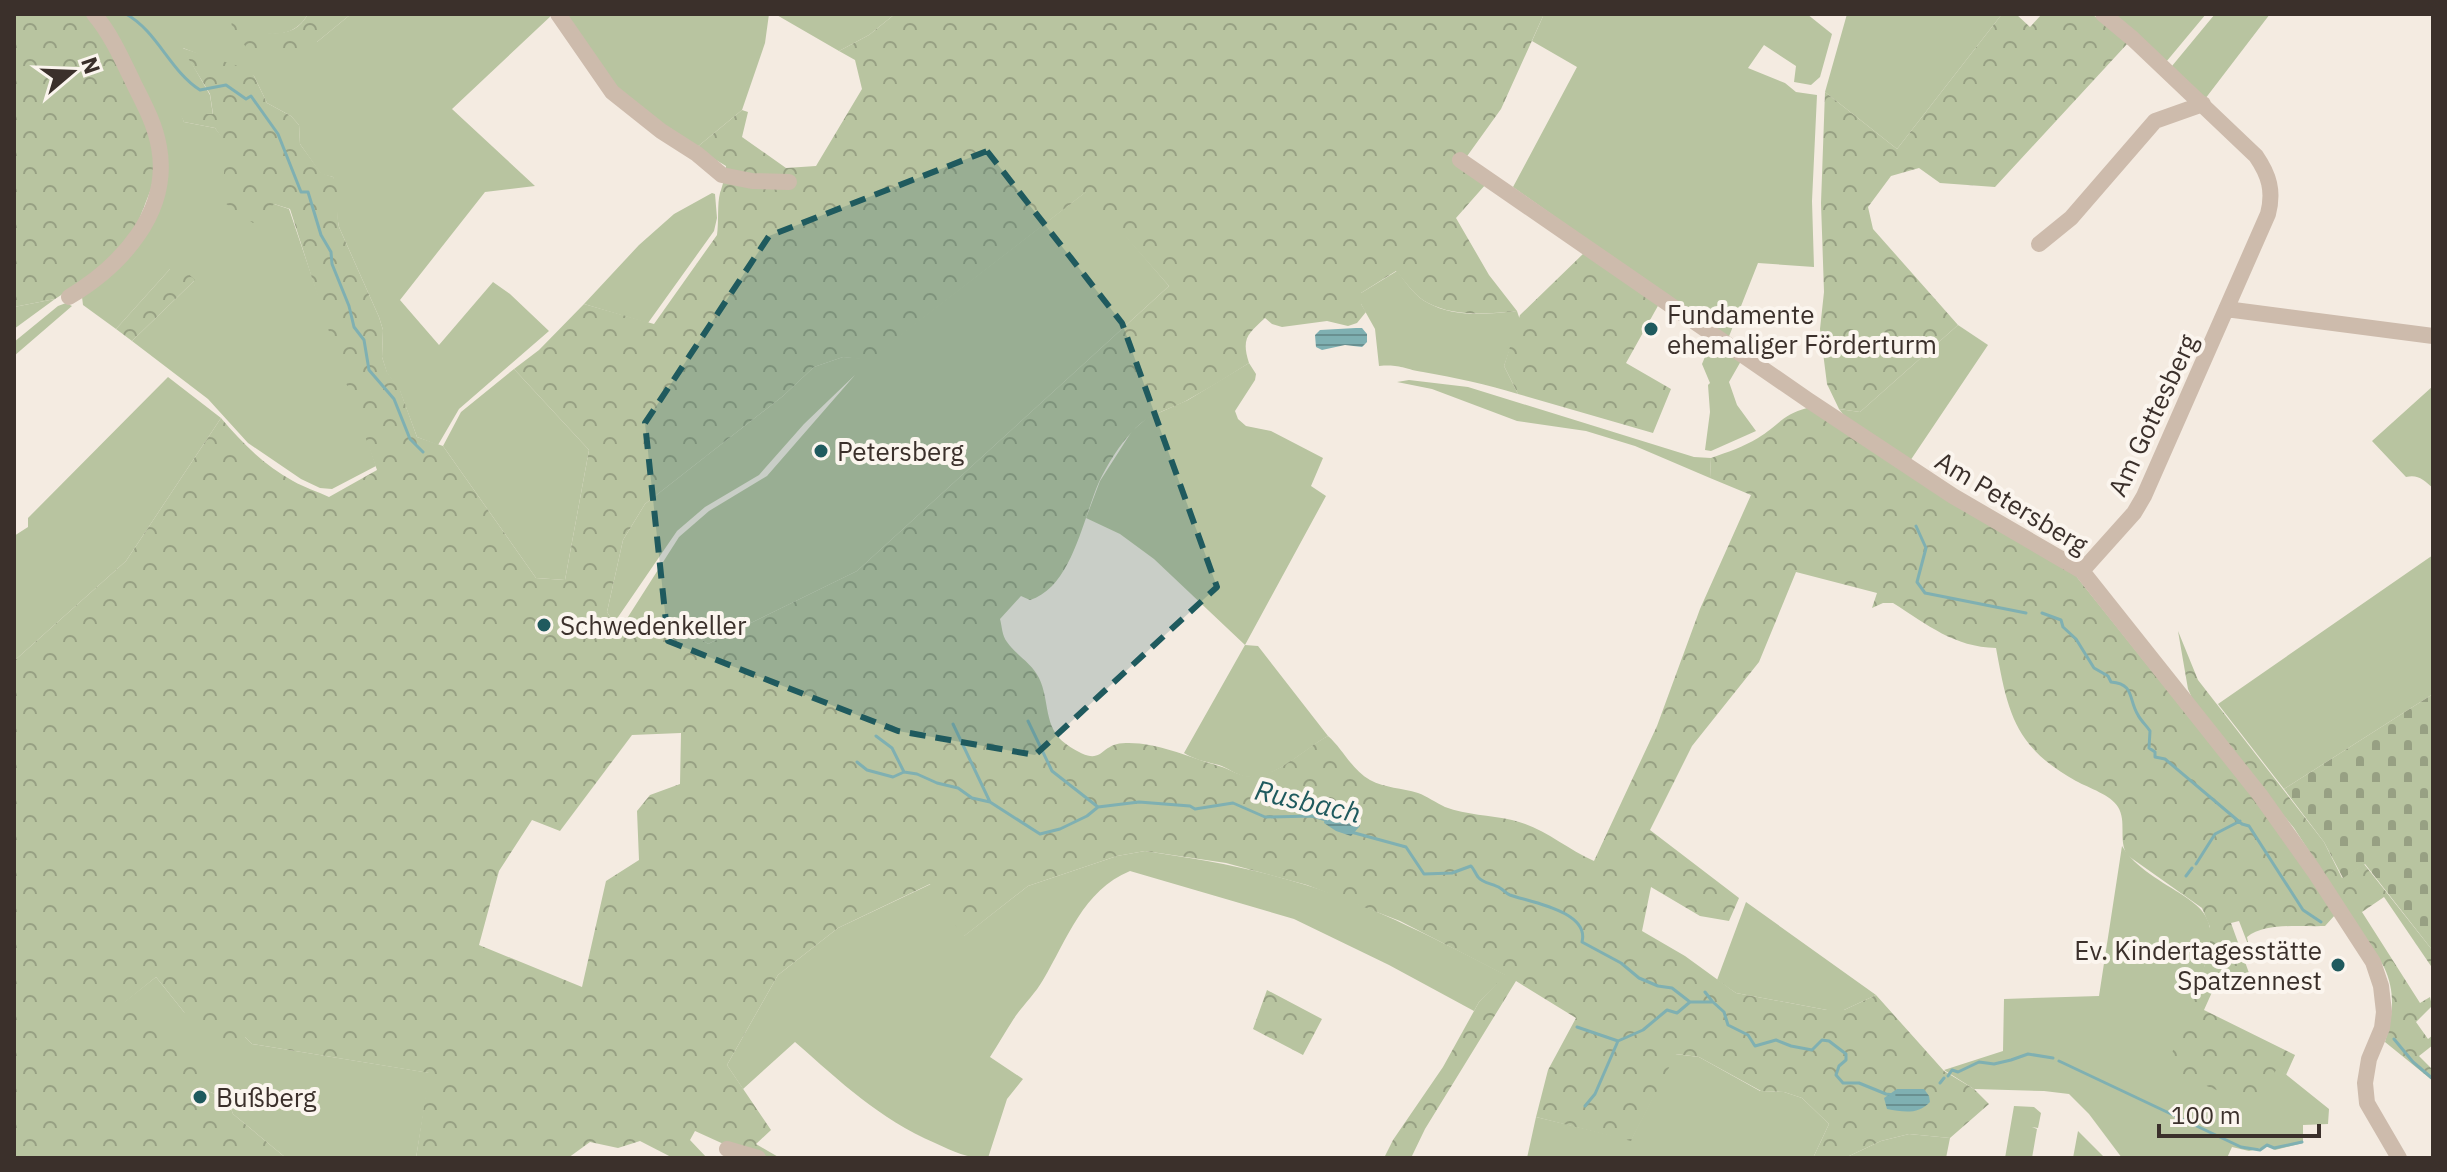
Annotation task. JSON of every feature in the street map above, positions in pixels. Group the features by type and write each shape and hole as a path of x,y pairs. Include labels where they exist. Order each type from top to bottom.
{"street":[{"path":"69,297 102,274 135,242 148,220 157,193 160,170 159,147 150,118 121,56 94,14"},
{"path":"558,14 612,92 661,131 697,154 722,175 752,181 789,182"},
{"name":"Am Gottesberg","path":"2082,571 2134,513 2144,496 2268,214 2271,190 2265,168 2256,156 2103,14"},
{"path":"2039,244 2071,218 2155,121 2203,104"},
{"name":"Am Petersberg","path":"1460,160 1953,496 2082,571 2260,795 2373,962 2381,986 2384,1012 2382,1028 2369,1059 2365,1083 2367,1103 2399,1158"},
{"path":"2226,309 2433,336"},
{"path":"727,1149 758,1158"}],"highlighted area":[{"path":"987,151 1122,323 1217,587 1035,755 898,731 668,641 645,423 769,236"}],"green space":[{"path":"14,14 87,14 95,22 147,117 155,168 151,189 131,240 98,271 55,299 14,307"},
{"path":"101,14 308,14 301,23 284,33 232,29 317,42 351,14 553,14 452,109 535,186 485,192 400,300 439,345 493,282 549,331 459,409 438,445 417,437 400,391 387,373 382,357 383,330 379,317 339,227 333,177 321,174 300,144 299,125 291,116 267,103 254,76 183,48 210,95 213,115 181,114 184,122 215,128 274,204 289,209 376,466 332,489 320,488 301,479 248,443 208,399 132,341 194,281 170,269 116,329 83,305 82,297 160,195"},
{"path":"308,14 351,14 317,42 281,55 246,47 232,29 231,17 253,24 259,32 281,33 299,26"},
{"path":"562,14 769,14 765,43 742,110 696,148 613,88"},
{"path":"775,14 895,14 869,35 839,51"},
{"path":"895,14 1544,14 1501,109 1460,166 1486,184 1456,218 1489,275 1517,311 1449,311 1419,297 1396,271 1361,293 1361,304 1366,312 1357,323 1348,326 1327,321 1282,327 1265,318 1254,328 1246,342 1249,363 1139,425 1102,475 1074,550 1056,581 1044,593 1030,600 1021,596 1000,619 1005,640 1039,678 1050,722 1066,744 1088,756 1100,754 1116,744 1150,745 1249,776 1274,771 1328,736 1370,780 1418,793 1453,810 1523,823 1594,861 1657,726 1700,609 1751,495 1710,478 1711,458 1752,441 1786,417 1807,408 2072,571 2292,846 2335,915 2325,926 2284,926 2255,932 2247,937 2249,947 2239,921 2231,923 2249,973 2239,982 2221,972 2204,1010 2295,1055 2286,1075 2277,1068 2257,1107 2166,1069 2210,951 2210,927 2202,908 2127,855 2121,813 2115,803 2056,768 2027,741 2005,692 1996,648 1954,639 1893,603 1872,608 1877,593 1796,572 1759,662 1692,746 1650,830 1739,898 1729,921 1700,916 1651,887 1642,931 1685,956 1736,993 1827,1010 1844,1010 1876,995 1944,1071 1974,1089 1989,1104 1950,1138 1909,1134 1881,1141 1845,1158 1813,1158 1829,1124 1802,1098 1784,1092 1761,1091 1699,1057 1676,1054 1631,1141 1536,1117 1548,1070 1576,1018 1516,981 1425,1129 1411,1158 1384,1158 1443,1067 1479,1002 1505,975 1400,921 1307,885 1226,863 1145,851 1117,856 1028,886 963,937 930,884 838,928 778,975 727,1065 771,1130 756,1144 780,1158 738,1158 728,1146 695,1131 690,1140 707,1158 673,1158 640,1141 618,1148 590,1142 568,1158 416,1158 429,1073 252,1044 245,1037 224,1047 184,1012 156,977 124,1003 193,1057 203,1075 195,1084 199,1091 206,1090 228,1100 233,1114 286,1158 14,1158 14,661 126,561 221,418 245,445 272,468 329,497 377,470 290,209 274,204 253,223 222,201 226,144 215,128 184,122 180,114 213,114 210,94 182,48 244,68 254,76 267,103 291,116 299,125 300,144 321,173 333,177 336,183 339,227 379,317 383,330 382,357 387,372 400,390 417,437 443,446 536,578 565,580 589,450 514,369 539,350 584,304 654,324 717,235 719,197 726,166 696,148 742,110 748,112 742,137 786,168 816,166 862,89 855,60 839,51 869,35","holes":["1086,192 1169,286 857,571 708,644 678,622 619,631 607,612 623,540 645,504 783,396 814,367 843,357 869,360","681,733 680,784 650,795 637,811 639,860 606,881 582,987 479,945 499,871 532,820 560,831 632,735"]},
{"path":"1544,14 1807,14 1832,34 1820,77 1811,85 1794,82 1796,66 1764,45 1748,68 1785,83 1796,92 1817,95 1812,201 1814,267 1758,263 1728,339 1513,187 1577,67 1532,41"},
{"path":"1847,14 2002,14 1897,149 1825,92"},
{"path":"2002,14 2016,14 2030,27 2042,14 2092,14 2128,43 1995,187 1940,183 1919,168 1891,176 1868,207 1873,229 1958,325 1860,412 1839,409 1827,384 1820,329 1824,292 1821,203 1825,92 1897,149"},
{"path":"2111,14 2206,14 2166,62"},
{"path":"2215,14 2270,14 2205,99 2172,66"},
{"path":"1087,191 1169,286 857,571 708,644 678,622 619,631 679,537 709,511 767,476 855,375 804,424 759,475 705,507 677,531 614,623 607,612 623,540 645,504 783,396 814,367 843,357 869,359"},
{"path":"715,194 717,218 714,231 648,323 584,304 639,245 674,214"},
{"path":"1584,253 1659,304 1626,363 1671,389 1653,433 1518,394 1504,366 1520,315"},
{"path":"181,267 195,280 132,341 116,329 170,269"},
{"path":"1397,271 1419,297 1438,308 1471,314 1517,311 1520,320 1504,366 1518,394 1397,366 1379,366 1375,329 1361,304 1361,293"},
{"path":"55,299 14,329 14,307"},
{"path":"66,303 72,306 14,356 14,342 58,306"},
{"path":"1958,325 1988,345 1910,461 1846,418 1839,409 1860,412"},
{"path":"1707,337 1741,361 1729,382 1737,405 1756,431 1711,451 1705,450 1710,383 1702,364 1707,352"},
{"path":"1249,363 1256,374 1255,380 1235,411 1238,419 1246,426 1271,431 1323,458 1311,486 1326,496 1245,645 1154,559 1120,534 1086,518 1100,481 1132,431 1147,418 1188,400"},
{"path":"514,369 589,450 565,580 536,578 443,446 461,412"},
{"path":"168,377 221,418 126,561 14,661 14,536 28,527 28,518"},
{"path":"1409,380 1468,387 1694,457 1711,458 1710,478 1635,446 1586,431 1517,421 1432,389 1397,382"},
{"path":"2433,386 2433,488 2417,477 2406,477 2372,441"},
{"path":"2433,555 2433,694 2284,789 2218,704"},
{"path":"2178,631 2198,680 2324,842 2342,878 2364,864 2433,951 2433,969 2384,897 2362,912 2420,1003 2430,997 2432,1006 2416,1022 2428,1039 2433,1035 2433,1045 2419,1056 2433,1070 2433,1081 2385,1042 2392,1004 2384,967 2294,828 2197,709 2188,689"},
{"path":"1245,645 1258,646 1328,736 1287,764 1254,777 1240,775 1184,753"},
{"path":"2433,694 2433,951 2365,864 2343,878 2324,842 2284,789"},
{"path":"2122,846 2142,868 2197,905 2210,928 2201,977 2167,1069 2278,1068 2329,1109 2328,1124 2303,1125 2303,1143 2275,1150 2269,1146 2249,1151 2232,1147 2227,1158 2122,1158 2089,1114 2069,1094 1974,1089 1944,1070 2003,1051 2004,999 2099,996"},
{"path":"1145,851 1246,869 1332,894 1408,926 1506,975 1474,1011 1294,919 1130,871 1114,879 1088,903 1040,985 990,1057 1023,1079 1007,1099 988,1158 955,1152 896,1122 861,1098 795,1042 743,1089 727,1065 778,975 838,928 931,884 964,936 1028,886 1117,856"},
{"path":"1746,902 1876,995 1844,1010 1827,1010 1736,993 1717,980"},
{"path":"156,977 184,1012 245,1037 252,1044 430,1073 416,1158 286,1158 233,1114 228,1100 206,1090 199,1091 123,1003"},
{"path":"1267,990 1322,1019 1303,1055 1253,1029"},
{"path":"1675,1054 1699,1057 1760,1091 1784,1092 1802,1098 1829,1124 1813,1158 1527,1158 1536,1117 1631,1140"},
{"path":"2014,1106 2034,1107 2041,1113 2038,1128 2032,1127 2037,1129 2032,1158 2005,1158"},
{"path":"2078,1131 2105,1158 2073,1158"},
{"path":"1909,1134 1950,1138 1946,1158 1845,1158 1881,1141"}],"water":[{"path":"1362,328 1367,334 1367,342 1362,347 1345,345 1322,350 1316,347 1315,335 1320,330"},
{"path":"1332,810 1358,820 1360,826 1351,836 1336,831 1324,823 1326,812"},
{"path":"1897,1089 1924,1089 1930,1102 1915,1111 1887,1109 1884,1098"}],"waterway":[{"path":"126,14 146,30 189,82 200,90 226,85 246,99 251,96 278,134 301,192 308,192 321,235 331,252 332,264 354,327 364,340 369,370 394,399 410,439 423,452"},
{"path":"1916,526 1926,548 1917,582 1925,593 2026,613"},
{"path":"2042,613 2061,620 2094,668 2108,676 2111,682 2127,689 2138,715 2150,731 2149,748 2155,752 2155,757 2165,759 2242,824 2249,826 2303,910 2321,922"},
{"name":"Rusbach","path":"1028,721 1052,771 1098,807"},
{"name":"Rusbach","path":"953,724 990,802"},
{"name":"Rusbach","path":"876,736 892,748 904,772"},
{"name":"Rusbach","path":"857,762 867,770 893,777 904,772 917,774 958,788 972,798 990,802 1040,834 1060,829 1098,807 1139,802 1195,809 1233,803 1265,817 1313,816 1326,820"},
{"path":"2196,864 2215,834 2240,821"},
{"name":"Rusbach","path":"1351,832 1406,847 1424,874 1452,873 1471,866 1480,879 1508,894 1568,915 1582,931 1582,942 1621,963 1639,978 1672,988 1690,1002 1713,1002 1724,1012 1728,1025 1748,1035 1755,1046 1776,1040 1812,1050 1822,1040 1829,1041 1846,1054 1846,1060 1839,1066 1836,1075 1843,1083 1859,1083 1894,1095"},
{"path":"2186,876 2192,868"},
{"name":"Rusbach","path":"1705,992 1712,1001"},
{"name":"Rusbach","path":"1585,1106 1595,1094 1618,1041 1643,1030 1667,1010 1677,1013 1690,1002"},
{"name":"Rusbach","path":"1577,1027 1618,1041"},
{"path":"2394,1039 2413,1062 2433,1079"},
{"name":"Rusbach","path":"1948,1076 1952,1070 1958,1072 1979,1062 1994,1064 2028,1054 2053,1058"},
{"name":"Rusbach","path":"2059,1061 2241,1147 2260,1150 2267,1145 2274,1148 2302,1142"},
{"name":"Rusbach","path":"1940,1083 1944,1078"}],"place":[{"name":"Fundamente ehemaliger Förderturm","path":"1651,329"},
{"name":"Petersberg","path":"821,451"},
{"name":"Schwedenkeller","path":"544,625"},
{"name":"Ev. Kindertagesstätte Spatzennest","path":"2338,965"},
{"name":"Bußberg","path":"200,1097"}]}
